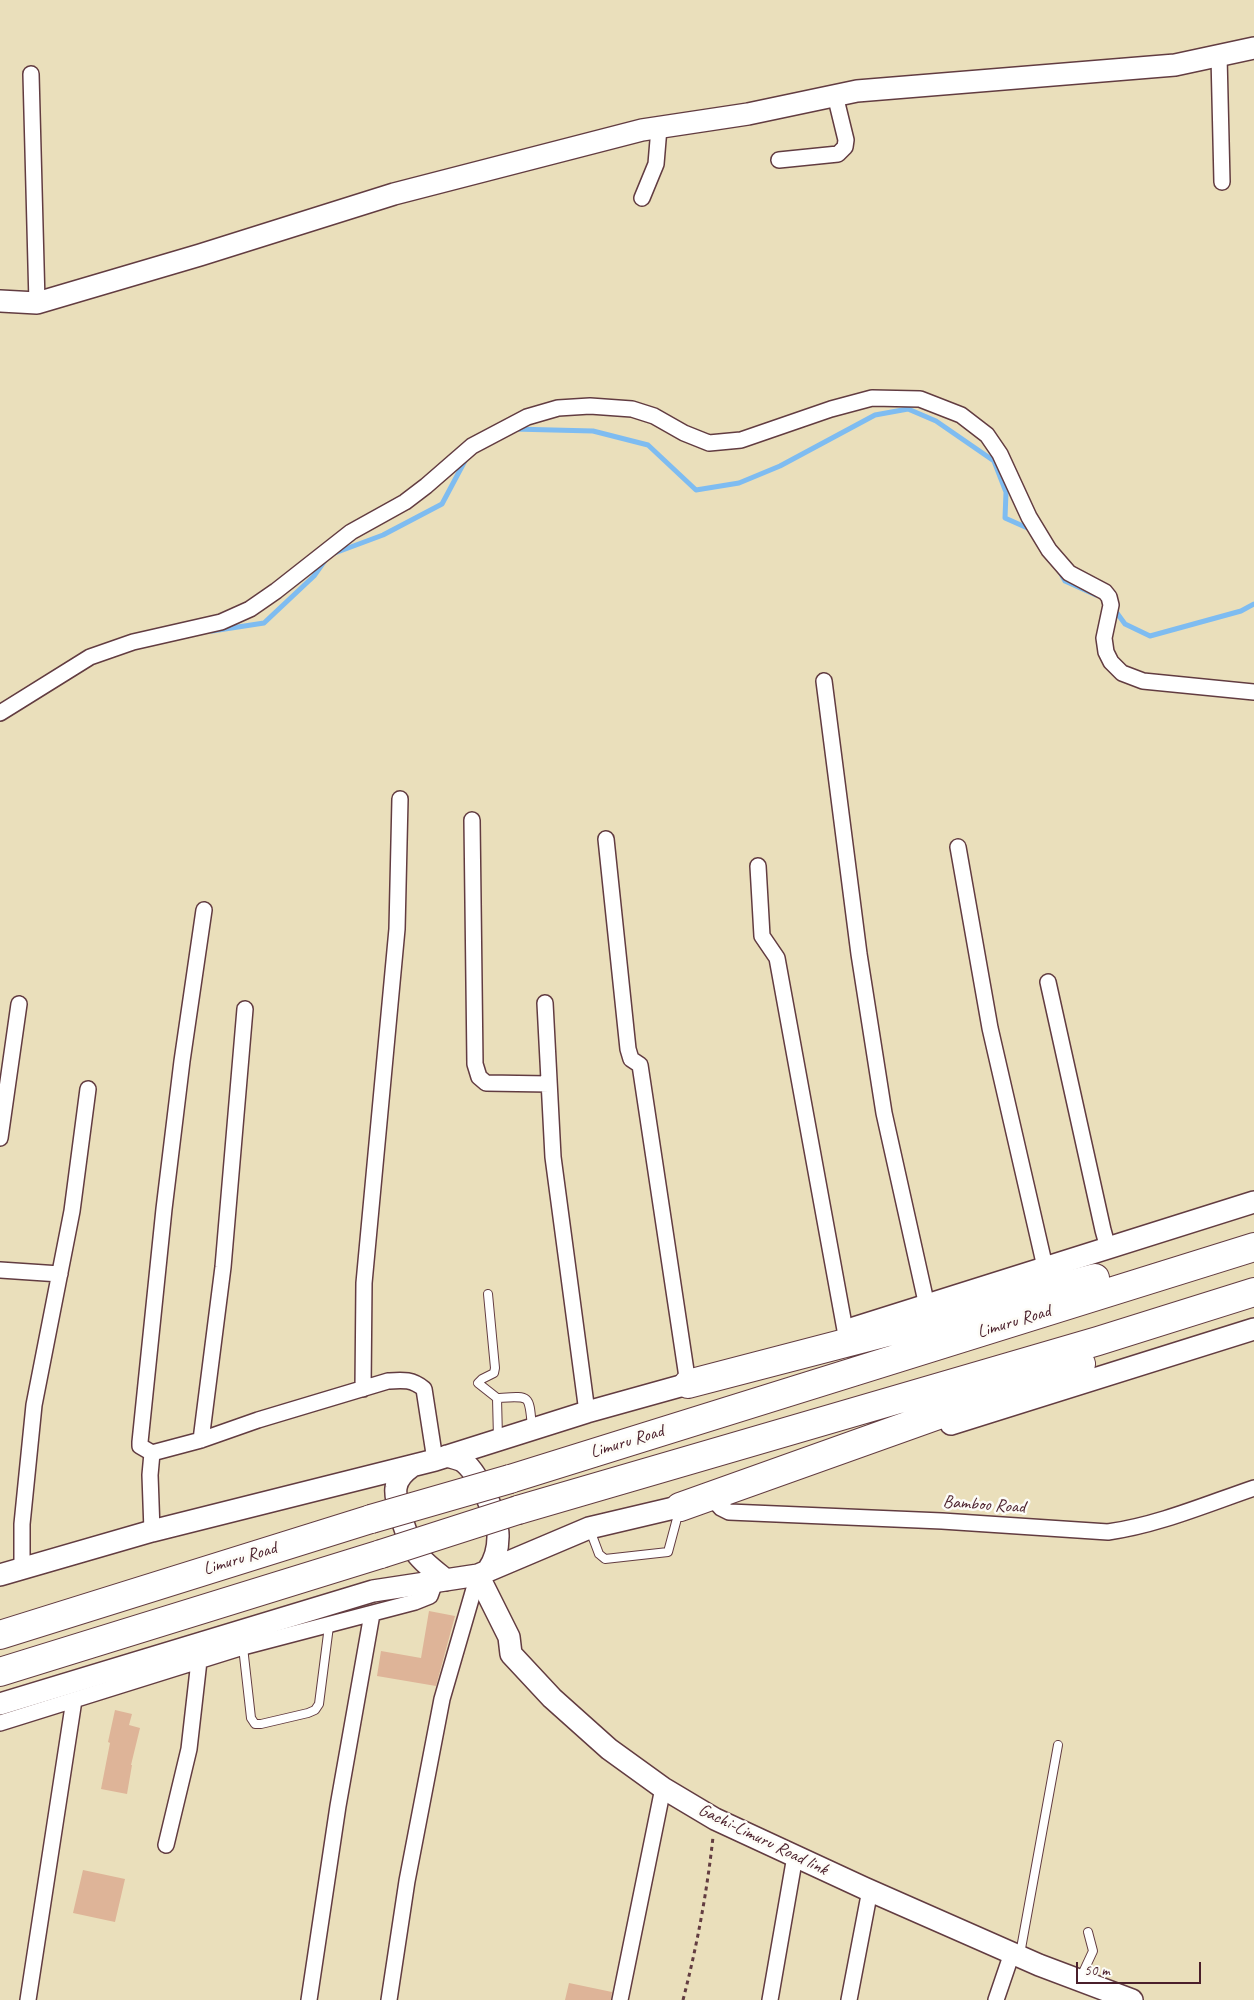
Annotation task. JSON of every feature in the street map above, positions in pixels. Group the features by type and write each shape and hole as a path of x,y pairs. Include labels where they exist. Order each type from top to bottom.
{"highway":[{"path":"688,1384 1254,1236"},
{"name":"Limuru Road","path":"0,1635 1254,1247"},
{"name":"Limuru Road","path":"0,1672 518,1510 1098,1341 1254,1292"},
{"path":"680,1507 1254,1302"}],"street":[{"path":"0,301 37,303 200,255 394,194 516,161 659,128 748,114 857,91 961,81 1176,65 1254,48"},
{"path":"1219,56 1222,182"},
{"path":"31,74 37,303"},
{"path":"779,160 838,154 845,147 846,140 835,95"},
{"path":"642,198 656,164 659,128"},
{"path":"0,713 90,657 133,642 221,622 250,609 351,532 405,502 472,446 528,417 558,408 590,406 632,409 654,416 684,433 709,442 742,440 832,409 872,398 920,399 961,415 988,435 1000,454 1029,517 1049,550 1069,573 1104,592 1109,597 1111,605 1104,638 1106,652 1111,662 1122,672 1143,681 1254,692"},
{"path":"824,681 860,954 884,1113 927,1306"},
{"path":"362,1389 364,1282 397,929 400,799"},
{"path":"472,820 473,982 476,1071 478,1077 486,1084 549,1084"},
{"path":"606,839 628,1049 631,1059 640,1065 688,1384"},
{"path":"958,847 990,1028 1046,1267"},
{"path":"758,866 762,936 777,958 845,1330"},
{"path":"204,910 182,1060 166,1189 140,1442 143,1448 152,1452 201,1440 258,1420 388,1381 404,1380 415,1382 424,1389 441,1459"},
{"path":"1048,982 1108,1248"},
{"path":"545,1003 553,1157 586,1412"},
{"path":"0,1138 19,1004"},
{"path":"201,1440 224,1257 245,1009"},
{"path":"22,1570 22,1524 34,1405 72,1211 88,1089"},
{"path":"0,1575 152,1531 441,1459 586,1412 688,1384 845,1330 927,1306 1254,1202"},
{"path":"0,1270 60,1274"},
{"path":"0,1704 373,1591 483,1573 589,1528 712,1498 1254,1329"},
{"path":"152,1452 150,1475 152,1531"},
{"path":"389,2000 407,1881 442,1699 483,1573 496,1560 498,1535 478,1478 464,1462 441,1459"},
{"path":"411,1467 402,1474 396,1487 396,1502 415,1551 440,1581"},
{"name":"Bamboo Road","path":"712,1498 721,1508 729,1512 932,1521 1108,1532 1171,1516 1254,1488"},
{"name":"Gachi-Limuru Road link","path":"483,1573 509,1637 511,1654 552,1698 609,1749 663,1788 715,1819 1089,1989 1132,2000"},
{"path":"0,1723 243,1647 329,1626 425,1599 430,1596 440,1581"},
{"path":"309,2000 338,1806 372,1614"},
{"path":"166,1845 189,1749 199,1661"},
{"path":"28,2000 74,1700"},
{"path":"620,2000 663,1788"},
{"path":"770,2000 795,1856"},
{"path":"849,2000 870,1890"},
{"path":"996,2000 1015,1954"}],"lane":[{"path":"488,1294 495,1368 494,1373 482,1378 478,1383 498,1398 524,1396 528,1398 532,1430"},
{"path":"498,1398 498,1440"},
{"path":"589,1528 599,1554 605,1559 668,1552 680,1507"},
{"path":"243,1647 252,1718 255,1724 308,1714 315,1710 319,1704 329,1626"},
{"path":"1015,1954 1058,1745"},
{"path":"1088,1932 1093,1951 1089,1989"}],"path":[{"path":"683,2000 692,1966 706,1895 715,1819"}],"building":[{"path":"429,1611 455,1616 436,1686 377,1676 381,1651 421,1658"},
{"path":"115,1710 132,1714 129,1725 140,1728 131,1765 127,1794 101,1789"},
{"path":"83,1870 125,1879 115,1922 73,1913"},
{"path":"569,1983 612,1992 611,2000 565,2000"}],"waterway":[{"path":"513,429 593,431 648,445 696,490 739,483 780,466 875,415 908,409 936,421 994,461 1006,492 1005,518 1032,530"},
{"path":"332,554 383,535 442,504 467,457"},
{"path":"212,631 264,623 314,576 326,559"},
{"path":"1060,572 1065,581 1096,595"},
{"path":"1114,609 1125,624 1150,636 1241,611 1254,604"}]}
